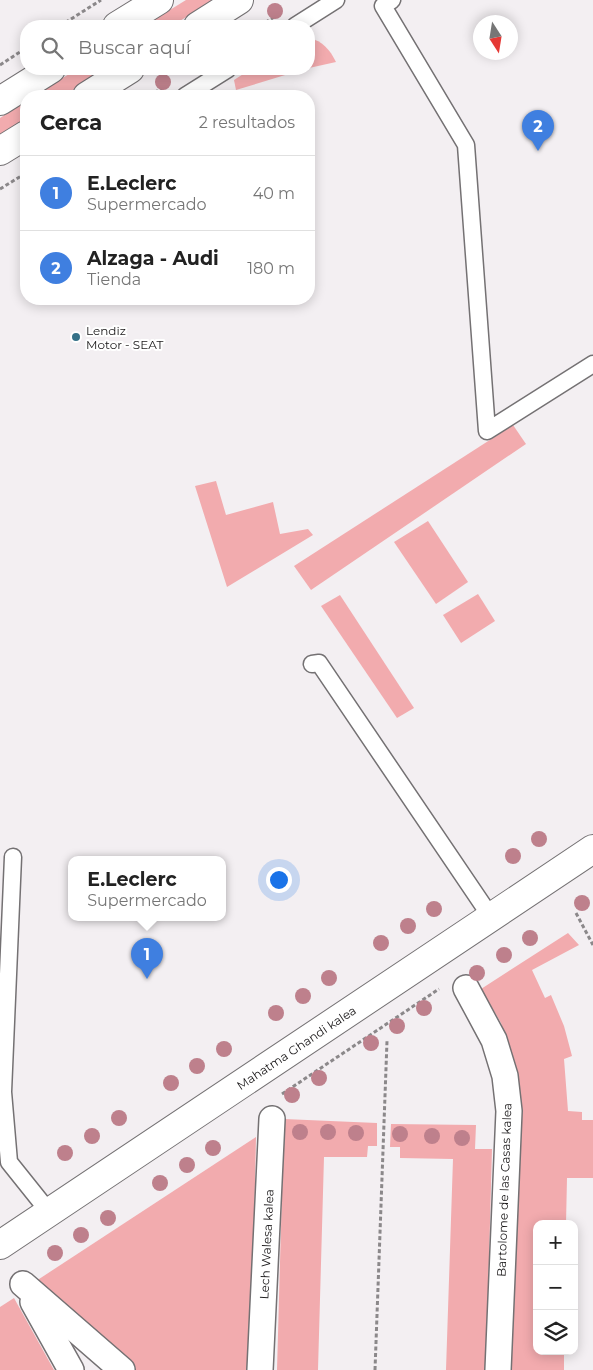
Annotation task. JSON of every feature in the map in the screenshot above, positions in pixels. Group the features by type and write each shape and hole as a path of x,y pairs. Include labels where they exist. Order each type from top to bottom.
{"main road":[{"path":"127,20 159,0"},
{"path":"207,20 239,0"},
{"path":"0,101 41,75"},
{"path":"97,90 120,75"},
{"path":"0,151 20,139"},
{"name":"Mahatma Ghandi kalea","path":"0,1245 593,849"}],"street":[{"name":"Bartolome de las Casas kalea","path":"466,988 494,1040 505,1076 509,1111 498,1370"},
{"name":"Lech Walesa kalea","path":"260,1370 272,1118"},
{"path":"71,1370 23,1284 122,1370"}],"lane":[{"path":"304,20 336,0"},
{"path":"392,0 382,6 466,145 487,431 593,364"},
{"path":"195,90 218,75"},
{"path":"312,664 320,663 491,917"},
{"path":"13,857 3,1092 9,1162 49,1212"}],"path":[{"path":"70,20 102,0"},
{"path":"0,64 20,52"},
{"path":"0,189 20,177"},
{"path":"576,913 593,945"},
{"path":"375,1370 387,1041"}],"shaded area":[{"path":"186,0 213,0 181,20 154,20"},
{"path":"315,40 326,47 336,62 315,67"},
{"path":"67,75 96,75 73,90 44,90"},
{"path":"242,75 285,75 236,90 234,80"},
{"path":"20,105 20,124 0,137 0,118"},
{"path":"513,425 526,444 311,590 294,566"},
{"path":"216,481 226,515 273,502 280,534 308,529 313,535 227,587 195,486"},
{"path":"428,521 468,582 436,604 394,542"},
{"path":"478,594 495,621 461,643 443,615"},
{"path":"340,595 414,708 397,718 321,606"},
{"path":"568,933 579,945 532,970 545,998 551,995 564,1026 572,1056 564,1059 568,1111 582,1112 582,1120 593,1120 593,1178 567,1178 566,1220 533,1220 533,1355 564,1355 564,1370 511,1370 520,1137 515,1070 501,1023 481,989"},
{"path":"284,1119 377,1123 377,1146 368,1146 367,1157 324,1157 318,1370 277,1370"},
{"path":"391,1124 476,1125 475,1149 492,1149 486,1370 446,1370 453,1159 400,1158 400,1147 390,1147"},
{"path":"256,1137 251,1370 134,1370 36,1281"},
{"path":"14,1298 54,1370 0,1370 0,1307"}],"place":[{"name":"Alzaga - Audi","path":"538,151"},
{"name":"Lendiz Motor - SEAT","path":"76,337"},
{"name":"E.Leclerc","path":"147,979"}]}
